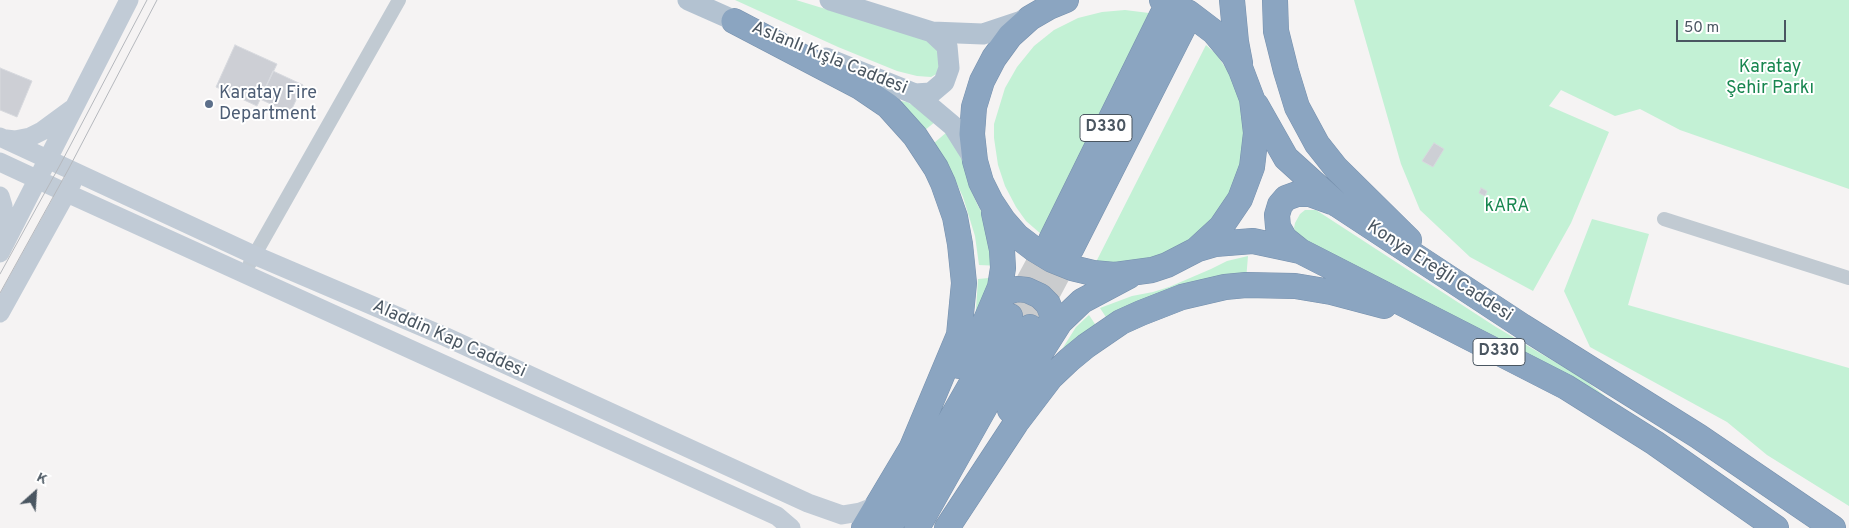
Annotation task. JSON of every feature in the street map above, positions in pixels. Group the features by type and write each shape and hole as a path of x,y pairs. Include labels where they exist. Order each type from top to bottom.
{"highway":[{"path":"1066,0 1030,18 1010,36 999,50 982,81 974,107 975,161 981,182 1002,220 1034,250 1072,268 1093,273 1115,275 1136,273 1167,265 1196,250 1221,227 1240,199 1252,167 1256,133 1252,99 1234,56 1214,32 1190,13 1162,8"},
{"path":"1232,0 1241,70"},
{"name":"D330","path":"1275,0 1276,31 1286,71 1297,106 1317,144 1336,168 1444,274"},
{"name":"D330","path":"1162,8 1061,244 1184,26"},
{"path":"734,21 860,87 888,106 915,136 943,183 955,217 964,283 958,335 912,447 864,528"},
{"name":"Konya Ereğli Caddesi","path":"1252,99 1286,158 1338,205 1698,436 1833,528"},
{"path":"1300,251 1285,239 1278,227 1277,215 1280,206 1286,198 1297,194 1310,194 1338,205"},
{"path":"991,202 998,230 1003,268 1000,287 1021,321"},
{"name":"Konya Ereğli Caddesi","path":"1196,250 1215,244 1253,241 1300,251 1566,387 1655,443 1776,528"},
{"path":"1021,321 1060,322 1082,301 1136,273"},
{"path":"946,528 1016,423 1051,377 1068,360 1104,333 1159,304 1224,287 1253,284 1295,286 1331,292 1445,325"},
{"path":"912,447 1021,321"},
{"path":"890,528 1021,321"},
{"path":"916,528 1021,321"},
{"path":"946,528 1021,321"}],"main road":[{"name":"Aslanlı Kışla Caddesi","path":"688,0 734,21 915,94 953,126 975,161"},
{"path":"830,0 932,32 983,34 1030,18"},
{"path":"915,94 931,93 944,82 949,68 947,46 932,32"}],"street":[{"path":"0,253 129,0"},
{"path":"244,274 399,0"},
{"path":"0,137 15,140 30,137 53,124 75,107"},
{"name":"Aladdin Kap Caddesi","path":"0,137 254,255 446,337 825,510 842,515 860,512 873,507 892,482"},
{"name":"Aladdin Kap Caddesi","path":"0,162 784,522"},
{"path":"0,313 77,174"},
{"path":"0,196 3,206 4,227 0,253"},
{"path":"1664,219 1849,278"},
{"path":"825,510 836,524 835,528"}],"green space":[{"path":"735,0 796,0 927,40 937,44 940,72 931,77 897,71 838,47"},
{"name":"Karatay Şehir Parkı","path":"1354,0 1849,0 1849,189 1680,130 1640,109 1615,116 1561,90 1549,106 1609,132 1571,223 1533,291 1470,257 1420,210 1401,164"},
{"path":"1125,10 1149,13 1041,234 1026,221 1016,207 1005,186 998,165 994,124 1005,88 1017,67 1034,46 1054,30 1078,18 1102,12"},
{"path":"1206,45 1217,55 1239,88 1247,164 1210,228 1166,256 1119,265 1096,262"},
{"path":"895,100 907,102 930,115 935,122 925,130"},
{"path":"947,132 963,157 971,190 988,222 1001,266 979,265 975,236 963,197 950,169 934,143"},
{"path":"1305,210 1316,210 1496,327 1582,378 1605,396 1600,398 1298,237 1294,228 1295,223 1300,214"},
{"path":"1592,219 1649,234 1628,305 1849,368 1849,506 1767,455 1727,422 1590,347 1564,291"},
{"path":"1248,256 1246,280 1113,328 1100,308 1132,296 1169,287 1227,261"},
{"path":"1000,277 975,324 978,279"},
{"path":"1089,315 1101,333 1047,373 1076,327"}],"building":[{"path":"235,45 277,64 257,106 216,87"},
{"path":"0,68 32,81 17,117 0,110"},
{"path":"273,71 303,85 290,113 260,99"},
{"path":"1434,143 1444,149 1433,167 1422,161"},
{"path":"1481,188 1487,191 1485,196 1479,193"},
{"path":"1508,205 1514,208 1512,213 1506,210"}],"tunnel":[{"path":"1010,316 1051,240"},
{"path":"1030,327 1071,249"}],"tram line":[{"path":"0,274 147,0"},
{"path":"0,293 68,170 157,0"}],"place":[{"name":"Karatay Fire Department","path":"209,104"}],"park label":[{"name":"kARA","path":"1507,207"}]}
